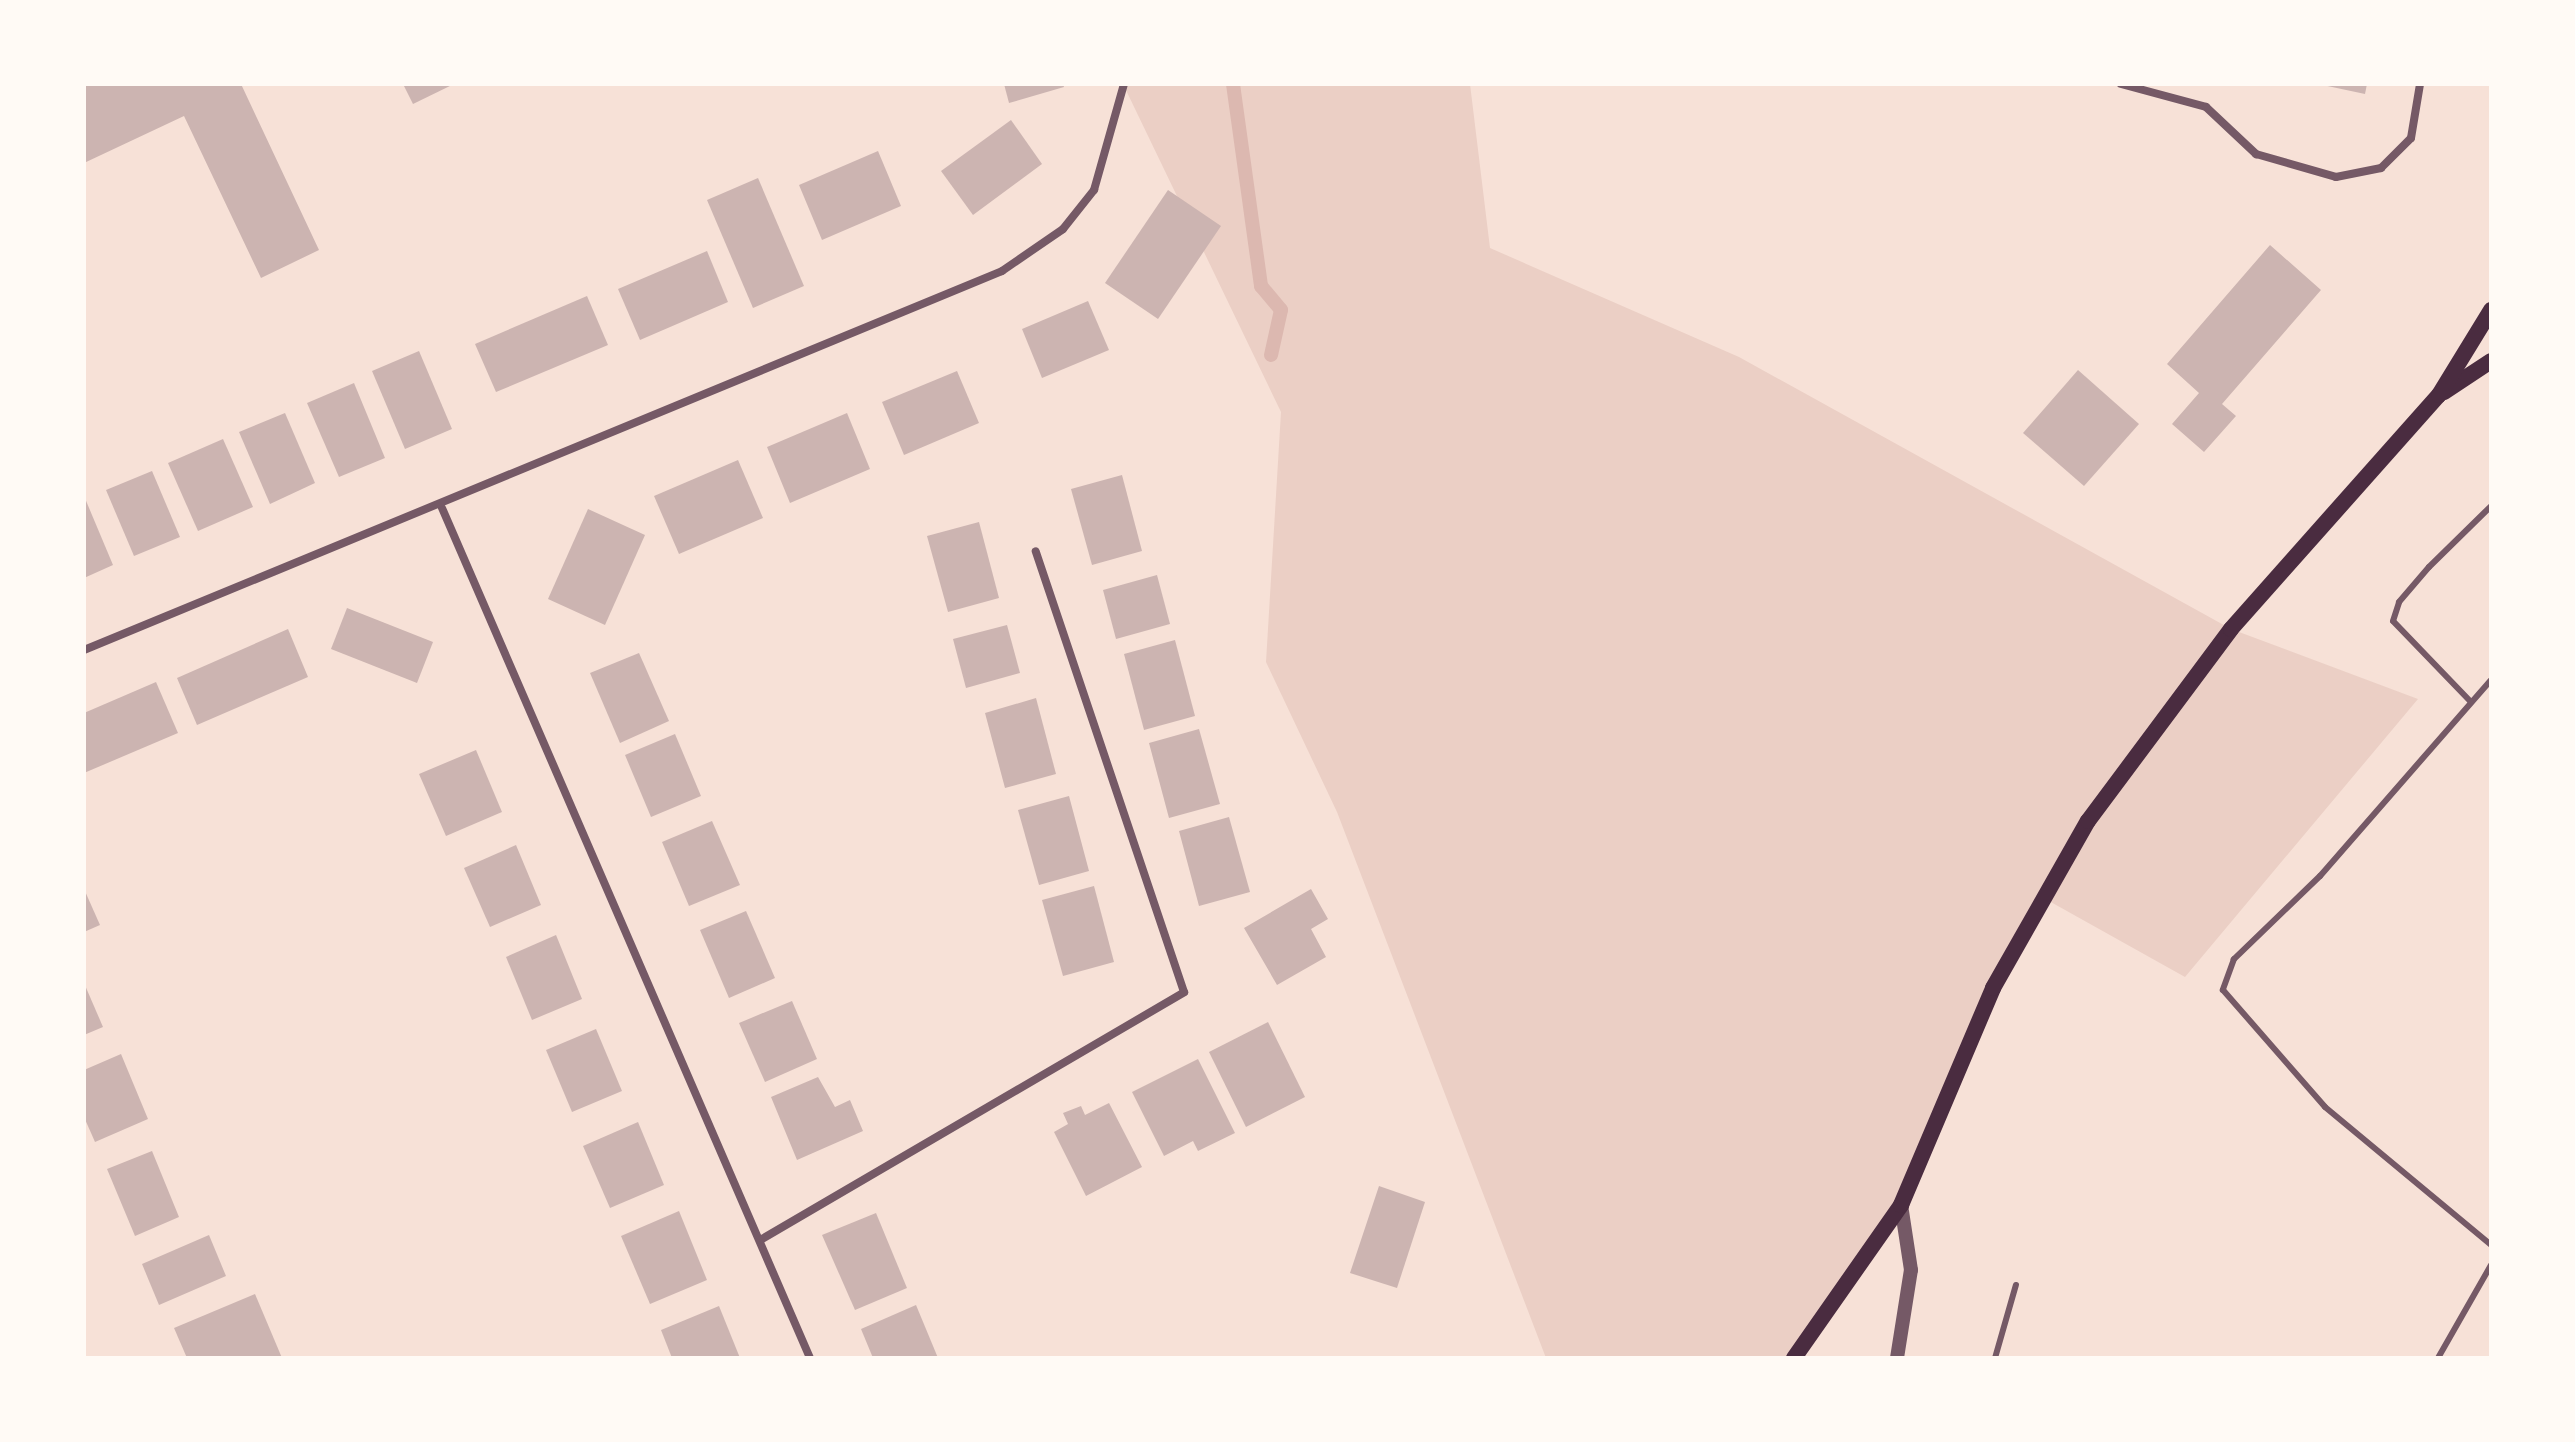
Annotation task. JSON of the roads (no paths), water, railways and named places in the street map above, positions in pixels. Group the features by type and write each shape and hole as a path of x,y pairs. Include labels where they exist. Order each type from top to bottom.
{"main road":[{"path":"1794,1358 1901,1205 1993,988 2088,821 2231,629 2439,395 2491,310"},
{"path":"2439,395 2491,361"}],"street":[{"path":"84,650 442,508 1002,271 1063,229 1094,190 1124,84"},
{"path":"2121,84 2206,107 2256,154 2336,177 2381,168 2411,138 2420,84"},
{"path":"442,508 762,1239 810,1358"},
{"path":"762,1239 1184,992 1036,551"},
{"path":"1897,1358 1911,1270 1901,1205"}],"lane":[{"path":"2471,702 2393,621 2419,578 2491,506"},
{"path":"2491,680 2320,876 2234,959 2223,990 2325,1107 2491,1245"},
{"path":"2438,1358 2491,1265"},
{"path":"1995,1358 2016,1285"}],"waterway":[{"path":"1233,84 1261,286 1281,310 1271,355"}]}
